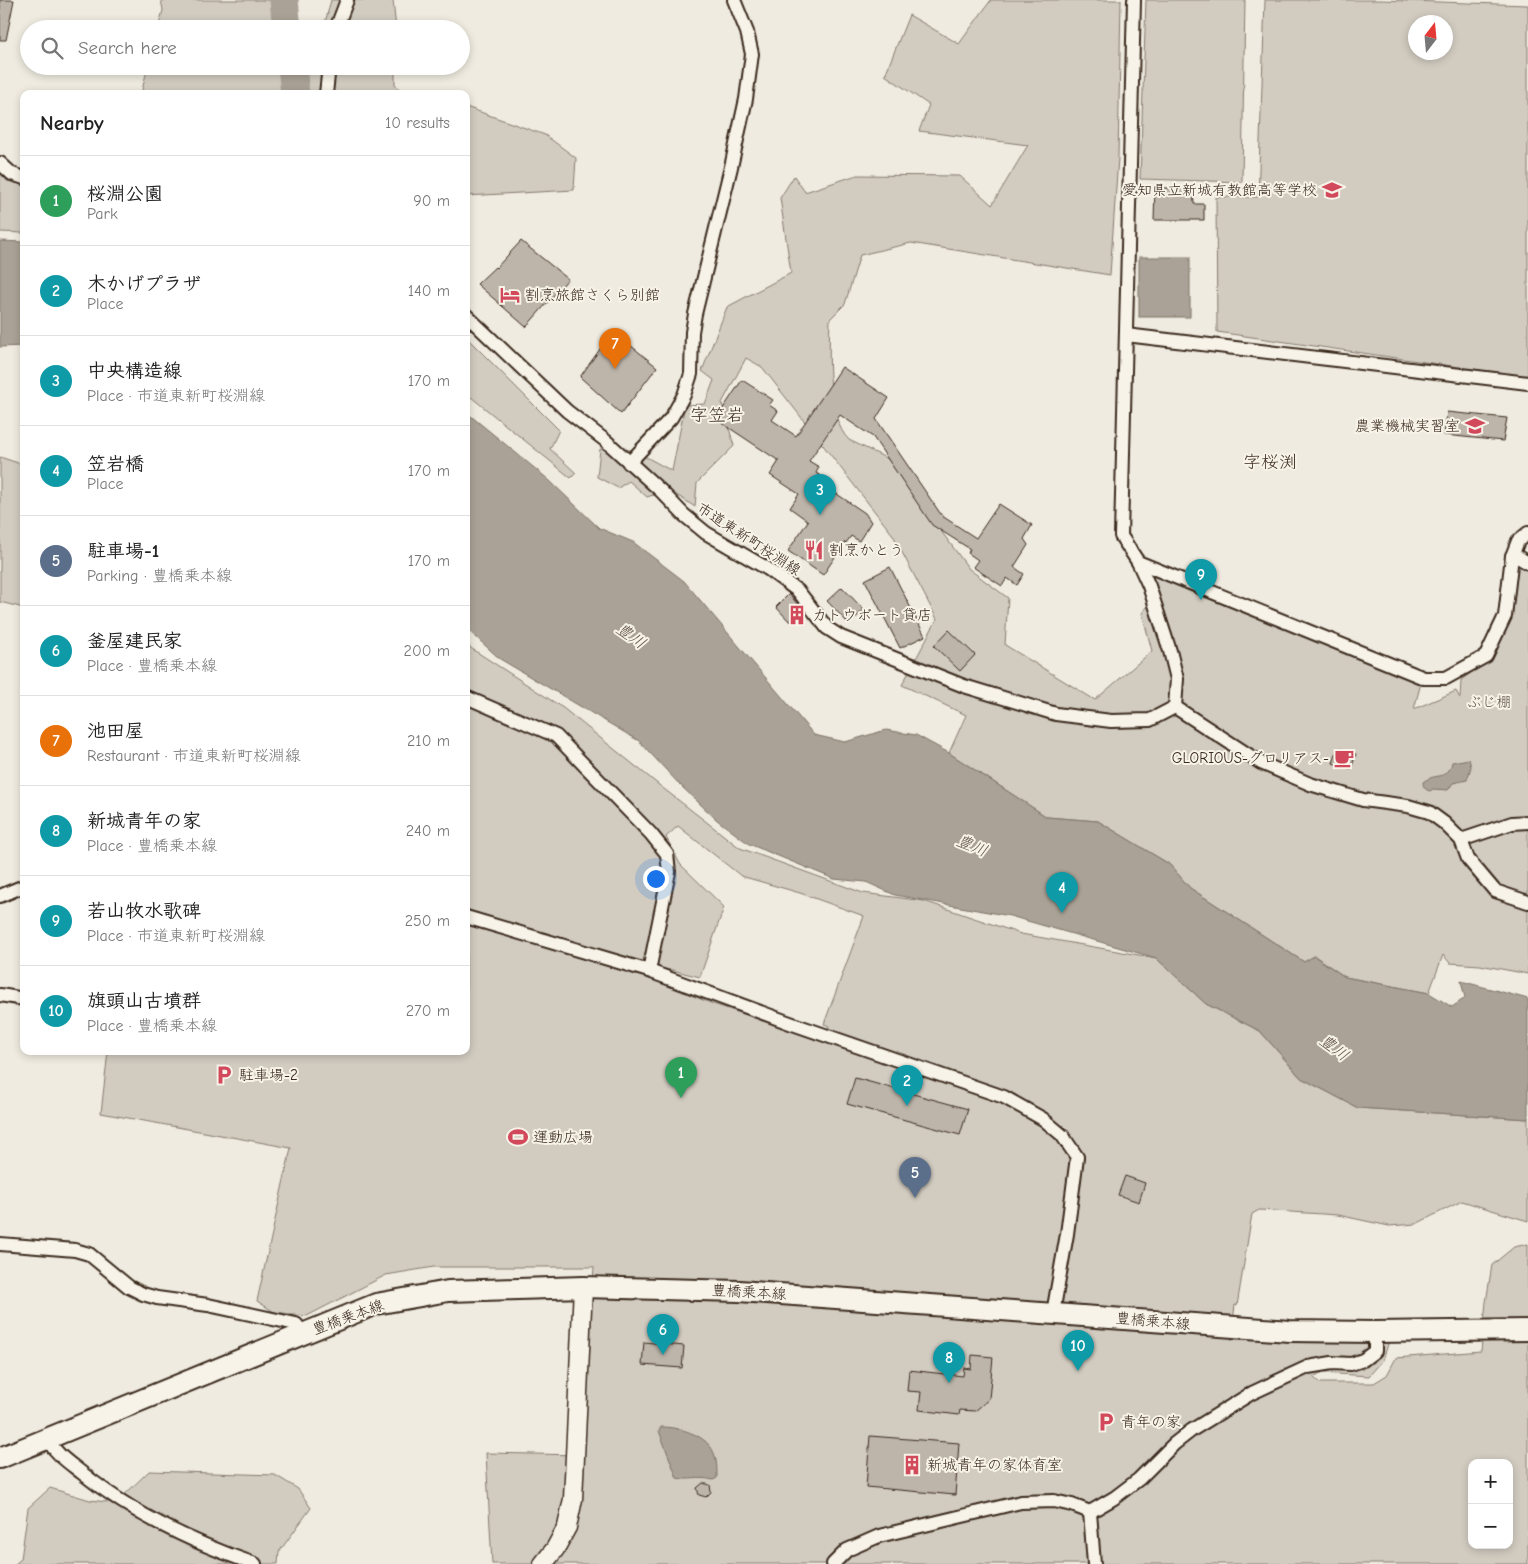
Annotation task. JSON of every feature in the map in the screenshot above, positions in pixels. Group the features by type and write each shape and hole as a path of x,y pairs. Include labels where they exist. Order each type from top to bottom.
{"main road":[{"name":"豊橋乗本線","path":"0,1458 376,1304 448,1291 583,1287 739,1291 1290,1331 1528,1330"}],"street":[{"path":"339,20 347,0"},
{"path":"629,463 671,418 684,395 691,374 692,332 695,314 731,168 746,99 752,54 747,32 734,0"},
{"path":"1134,0 1121,536 1138,562 1154,599 1177,679 1175,708 1261,763 1310,784 1363,800 1408,806 1428,812 1444,823 1460,840 1468,859 1495,891 1528,902"},
{"path":"326,90 328,75"},
{"path":"0,163 12,174 20,177"},
{"name":"市道東新町桜淵線","path":"470,319 567,411 606,441 706,534 768,569 798,591 820,621 840,636 964,686 1056,714 1111,721 1150,720 1175,708"},
{"path":"1126,335 1528,383"},
{"path":"1138,562 1424,678 1446,678 1486,656 1505,616 1512,556 1518,542 1528,533"},
{"path":"1512,556 1528,563"},
{"path":"470,699 556,736 651,834 667,854 669,872 649,970"},
{"path":"1460,840 1512,823 1528,822"},
{"path":"0,896 20,888"},
{"path":"470,918 649,970 790,1023 1004,1097 1043,1119 1062,1135 1077,1157 1054,1313"},
{"path":"0,995 20,998"},
{"path":"0,1244 76,1250 89,1254 129,1287 143,1294 157,1298 208,1305 296,1324 303,1333"},
{"path":"543,1564 555,1549 567,1527 573,1499 583,1287"},
{"path":"1090,1512 1114,1498 1139,1479 1174,1444 1192,1430 1252,1393 1308,1367 1332,1363 1351,1364 1363,1360 1375,1351 1374,1332"},
{"path":"47,1438 55,1451 93,1482 154,1522 229,1555 255,1564"},
{"path":"833,1564 848,1550 879,1536 1021,1502 1054,1500 1090,1512"},
{"path":"1090,1512 1094,1564"}],"green space":[{"path":"161,0 289,0 295,19 299,20 160,20 163,10"},
{"path":"331,0 393,0 395,20 326,20"},
{"name":"ぶじ棚","path":"991,0 1121,0 1118,158 1110,275 911,243 860,255 845,304 830,319 830,383 836,416 842,430 849,440 888,459 969,569 1008,598 1005,645 1095,700 1152,651 1142,613 1154,599 1144,568 1421,683 1414,709 1456,691 1460,698 1461,680 1490,659 1514,561 1528,569 1528,974 1480,965 1450,963 1443,955 1429,993 1345,977 1315,956 1304,962 1190,888 1169,864 1098,821 1047,817 949,753 966,715 902,685 937,619 893,535 762,367 746,358 722,403 734,446 697,483 695,507 669,490 647,497 629,481 618,488 597,477 600,449 633,450 672,471 685,405 705,404 714,380 702,371 727,307 791,273 780,198 794,176 805,192 857,175 960,176 992,205 1028,145 919,131 929,105 885,75 909,15 959,44"},
{"path":"1146,0 1245,0 1242,182 1140,179"},
{"path":"1265,0 1380,0 1528,5 1528,377 1217,332 1216,197 1258,197"},
{"path":"146,75 395,75 395,84 400,90 142,90"},
{"path":"470,108 545,135 576,158 574,190 470,196"},
{"path":"0,171 7,181 20,184 20,233 0,232"},
{"path":"470,341 559,430 550,449 576,473 571,478 470,396"},
{"path":"0,457 20,464 20,607 0,602"},
{"path":"470,648 563,708 740,848 863,893 924,901 1021,934 1156,958 1206,1004 1260,1031 1301,1078 1358,1108 1528,1119 1528,1221 1462,1201 1416,1224 1389,1226 1338,1215 1259,1210 1252,1214 1237,1306 1235,1305 1231,1339 1389,1341 1383,1360 1369,1376 1321,1373 1313,1377 1320,1383 1374,1383 1387,1375 1396,1358 1481,1351 1492,1265 1514,1247 1528,1244 1528,1564 492,1564 486,1453 581,1455 594,1267 434,1267 386,1275 307,1316 274,1312 257,1301 291,1148 101,1113 108,1055 470,1055","holes":["678,826 741,876 800,893 864,916 824,1024 829,1026 823,1040 713,1004 641,975 667,871 664,854 672,871 651,959 657,968 700,977 724,907 680,864 666,837"]},
{"path":"149,1471 275,1475 298,1489 311,1508 279,1552 278,1564 15,1564 21,1559 28,1508 50,1488 90,1500 116,1503"}],"water":[{"path":"0,241 20,242 20,346 0,347"},
{"path":"1139,257 1190,257 1190,317 1139,317"},
{"name":"豊川","path":"470,415 549,480 599,528 633,542 684,581 814,735 845,742 886,730 916,735 949,753 1047,817 1098,821 1169,864 1190,888 1304,962 1314,956 1345,977 1429,993 1452,1007 1465,998 1461,981 1528,999 1528,1119 1358,1108 1301,1078 1260,1031 1206,1004 1156,958 1010,916 895,895 866,882 834,879 749,844 717,820 680,785 639,741 500,659 470,632"},
{"path":"1469,759 1471,767 1467,780 1453,783 1448,790 1433,789 1430,791 1423,785 1423,782 1428,779 1448,772 1452,762"},
{"path":"661,1427 683,1430 704,1440 714,1454 717,1478 713,1480 677,1478 659,1431"}],"building":[{"path":"0,0 14,0 6,40 0,40"},
{"path":"1155,188 1193,188 1194,204 1204,204 1204,220 1154,220"},
{"path":"521,241 568,279 526,327 477,284 496,268"},
{"path":"613,331 657,367 621,414 580,377"},
{"path":"842,367 889,398 876,419 942,516 976,538 999,504 1032,525 1024,539 1028,545 1014,567 1024,574 1017,585 1007,578 1002,586 973,567 978,560 968,553 970,549 932,525 873,437 840,415 809,461 819,467 816,473 827,480 825,486 865,513 871,522 859,541 851,536 845,542 823,575 788,551 808,521 790,508 799,494 770,475 779,461 716,419 742,380 773,400 769,405 778,411 772,420 796,436"},
{"name":"農業機械実習室","path":"1447,412 1507,418 1503,441 1444,435"},
{"path":"890,567 925,636 900,648 865,580"},
{"path":"842,587 864,610 849,624 827,601"},
{"path":"789,594 800,607 790,622 776,607"},
{"path":"949,630 975,655 960,671 934,646"},
{"name":"GLORIOUS-グロリアス-","path":"1338,748 1356,754 1351,769 1333,763"},
{"path":"855,1078 968,1109 960,1135 847,1104"},
{"path":"1125,1176 1145,1183 1139,1202 1118,1195"},
{"path":"644,1342 684,1346 682,1368 642,1365"},
{"path":"972,1355 993,1357 989,1399 975,1411 960,1410 959,1415 919,1410 921,1392 907,1391 909,1370 963,1376 964,1368 971,1369"},
{"name":"新城青年の家体育室","path":"870,1436 959,1443 955,1495 866,1487"},
{"path":"703,1483 710,1485 711,1492 706,1497 699,1495 697,1488"}],"waterway":[{"path":"284,0 286,20"},
{"path":"293,75 295,90"}],"place":[{"name":"愛知県立新城有教館高等学校","path":"1332,190"},
{"name":"割烹旅館さくら別館","path":"510,295"},
{"name":"池田屋","path":"615,369"},
{"name":"農業機械実習室","path":"1475,426"},
{"name":"中央構造線","path":"820,515"},
{"name":"割烹かとう","path":"814,550"},
{"name":"若山牧水歌碑","path":"1201,600"},
{"name":"カトウボート貸店","path":"797,615"},
{"name":"GLORIOUS-グロリアス-","path":"1344,758"},
{"name":"笠岩橋","path":"1062,913"},
{"name":"駐車場-2","path":"224,1075"},
{"name":"桜淵公園","path":"681,1098"},
{"name":"木かげプラザ","path":"907,1106"},
{"name":"運動広場","path":"518,1137"},
{"name":"駐車場-1","path":"915,1198"},
{"name":"釜屋建民家","path":"663,1355"},
{"name":"旗頭山古墳群","path":"1078,1371"},
{"name":"新城青年の家","path":"949,1383"},
{"name":"青年の家","path":"1106,1422"},
{"name":"新城青年の家体育室","path":"912,1465"}],"district":[{"name":"字笠岩","path":"717,415"},
{"name":"字桜渕","path":"1270,462"}]}
